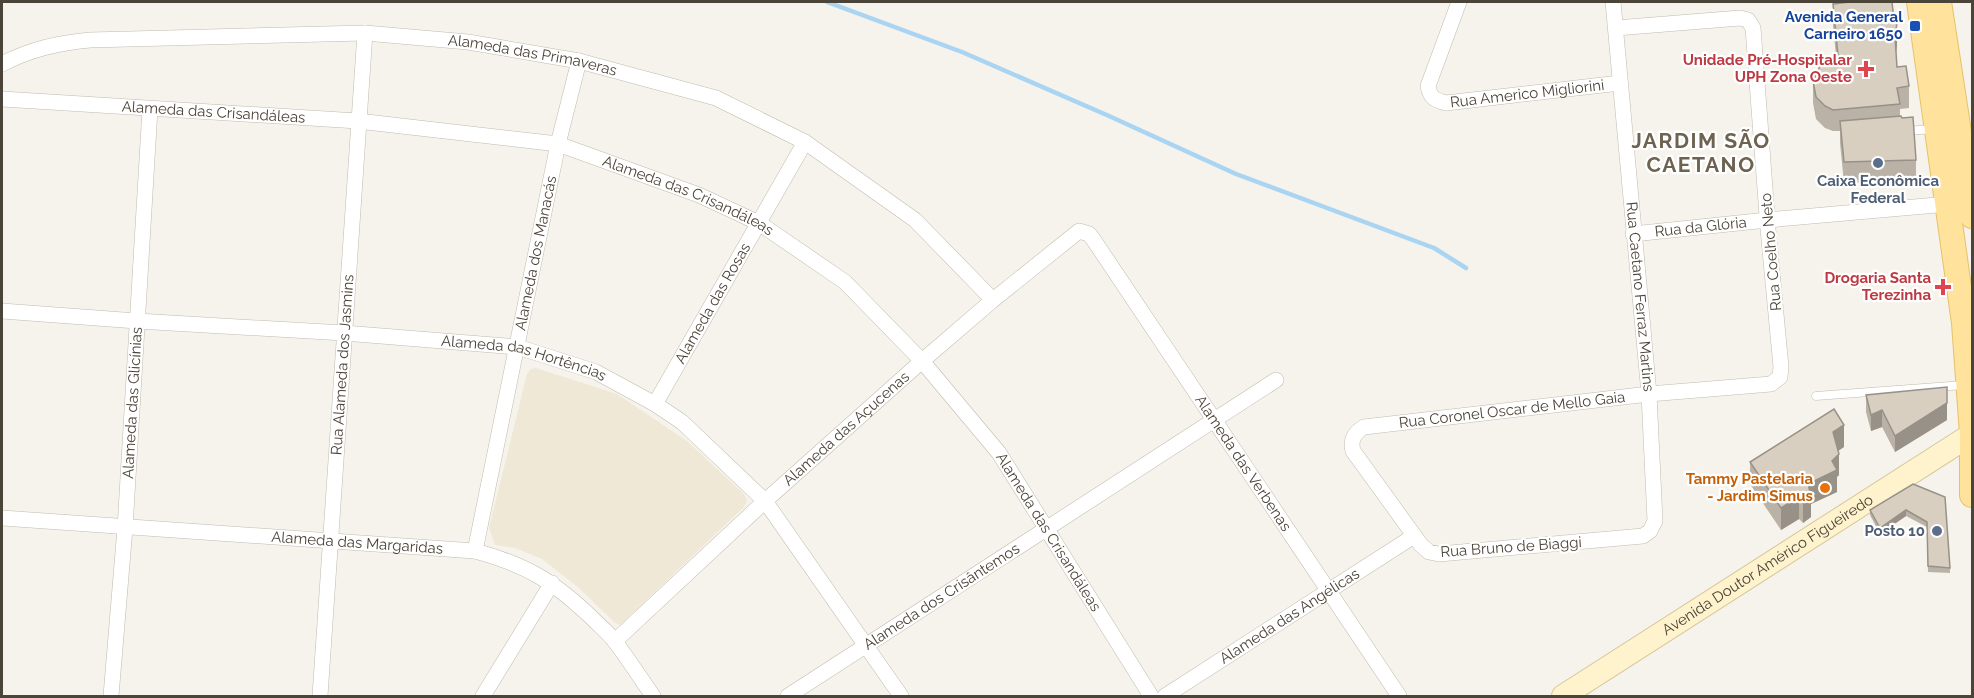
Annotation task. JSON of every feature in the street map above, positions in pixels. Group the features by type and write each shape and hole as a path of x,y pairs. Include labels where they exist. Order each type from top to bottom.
{"main road":[{"path":"1919,2 1964,323 1969,384 1972,495"},
{"path":"1939,2 1972,216"},
{"name":"Avenida Doutor Américo Figueiredo","path":"1563,696 1971,434"}],"street":[{"name":"Rua Americo Migliorini","path":"1459,2 1428,86 1429,94 1435,100 1446,103 1620,83"},
{"name":"Rua Caetano Ferraz Martins","path":"1613,2 1649,394 1656,521"},
{"name":"Rua Coelho Neto","path":"1616,28 1740,18 1748,20 1753,28 1780,377"},
{"name":"Alameda das Primaveras","path":"2,64 21,54 47,46 90,40 365,33 468,42 579,61 716,98 805,142 915,220 993,300"},
{"name":"Rua Alameda dos Jasmins","path":"320,696 365,33"},
{"name":"Alameda dos Manacás","path":"475,551 558,144 579,61"},
{"name":"Alameda das Crisandáleas","path":"2,99 358,121 558,144 699,195 759,223 845,282 922,361 999,453 1151,696"},
{"name":"Alameda das Glicínias","path":"111,696 124,528 150,109"},
{"name":"Alameda das Rosas","path":"655,404 805,142"},
{"name":"Rua da Glória","path":"1633,234 1948,204"},
{"name":"Alameda das Açucenas","path":"615,641 765,501 922,361 1073,234 1079,231 1085,232"},
{"name":"Alameda das Verbenas","path":"1085,232 1093,239 1400,696"},
{"name":"Alameda das Hortências","path":"2,311 344,333 518,347 596,372 655,404 682,422 765,501 901,696"},
{"name":"Rua Coronel Oscar de Mello Gaia","path":"1353,437 1364,427 1649,394 1772,384 1780,377"},
{"name":"Alameda dos Crisântemos","path":"788,696 1276,380"},
{"name":"Rua Bruno de Biaggi","path":"1353,437 1351,444 1353,451 1414,536 1429,552 1439,554 1642,536 1650,531 1656,521"},
{"name":"Alameda das Margaridas","path":"2,518 475,551 502,558 530,569 552,583 577,604 615,641 653,696"},
{"name":"Alameda das Angélicas","path":"1166,696 1414,536"},
{"path":"483,696 552,583"}],"lane":[{"path":"1892,132 1937,129"},
{"path":"1816,396 1969,384"}],"shaded area":[{"path":"536,368 617,394 687,441 744,494 747,500 744,507 620,625 542,559 515,548 495,545 489,528 527,374 531,369"}],"building":[{"name":"Unidade Pré-Hospitalar UPH Zona Oeste","path":"1892,2 1897,23 1895,37 1897,67 1906,66 1909,86 1897,88 1900,104 1833,110 1816,97 1813,81 1821,64 1838,55 1833,4"},
{"path":"1901,116 1902,118 1913,117 1916,160 1844,162 1840,121"},
{"path":"1947,387 1947,403 1895,436 1882,410 1871,415 1866,395"},
{"path":"1834,409 1844,425 1833,432 1839,454 1832,461 1837,470 1808,484 1811,496 1803,502 1799,497 1781,508 1750,462"},
{"name":"Posto 10","path":"1913,484 1945,497 1950,568 1928,566 1927,522 1906,510 1880,528 1870,510"}],"waterway":[{"path":"827,2 962,52 1236,174 1434,248 1466,268"}],"place":[{"name":"Avenida General Carneiro 1650","path":"1915,26"},
{"name":"Unidade Pré-Hospitalar UPH Zona Oeste","path":"1866,69"},
{"name":"Caixa Econômica Federal","path":"1878,163"},
{"name":"Drogaria Santa Terezinha","path":"1943,287"},
{"name":"Tammy Pastelaria - Jardim Simus","path":"1825,488"},
{"name":"Posto 10","path":"1937,531"}],"district":[{"name":"JARDIM SÃO CAETANO","path":"1701,153"}]}
